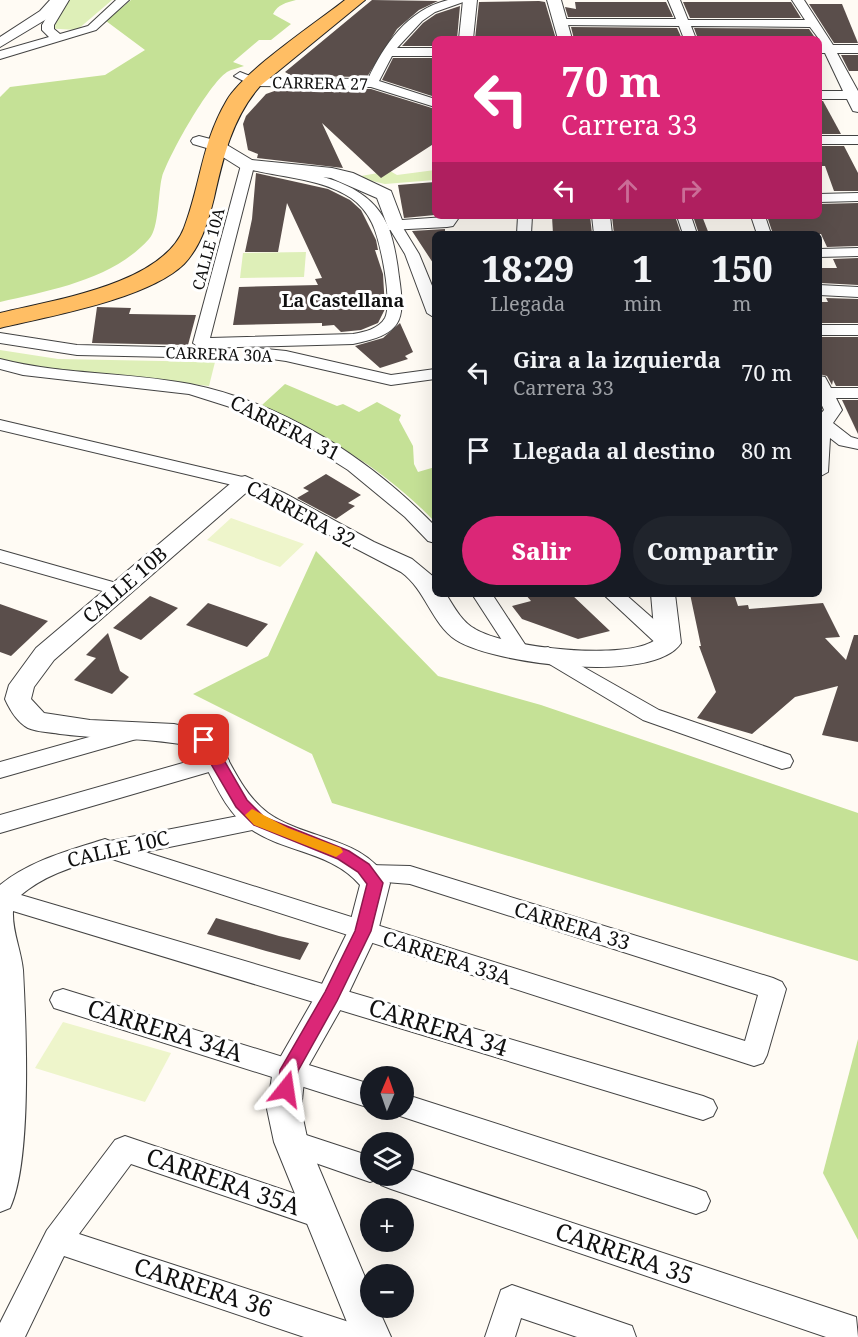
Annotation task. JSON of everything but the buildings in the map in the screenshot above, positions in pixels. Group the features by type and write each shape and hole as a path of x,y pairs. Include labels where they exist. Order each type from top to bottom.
{"main road":[{"path":"180,208 208,143 233,107 247,79 340,0"},
{"path":"247,79 356,0"},
{"path":"0,321 115,291 140,281 176,259 195,230 208,143"},
{"path":"0,308 94,284 123,273 156,251 173,228"}],"street":[{"path":"0,43 45,14 58,0"},
{"path":"59,39 48,30 48,25 63,0"},
{"path":"0,55 92,28 123,0"},
{"path":"372,83 387,52 406,26 427,11 448,2 463,0"},
{"path":"466,36 470,0"},
{"path":"554,0 564,36"},
{"path":"674,0 689,36"},
{"path":"798,0 818,36"},
{"path":"561,22 813,24"},
{"path":"824,49 858,49"},
{"path":"824,49 854,95 858,108"},
{"path":"387,52 432,52"},
{"name":"CARRERA 27","path":"247,79 372,83 432,102"},
{"path":"822,95 854,95"},
{"path":"822,140 858,140"},
{"path":"208,143 248,165 342,180 385,195 395,226 412,254 432,305"},
{"name":"CALLE 10A","path":"248,165 201,343 353,339 375,335 387,326 395,315 396,304 379,220 342,180"},
{"path":"822,198 858,197"},
{"path":"395,226 449,219"},
{"path":"822,253 858,252"},
{"path":"822,290 858,292"},
{"path":"822,330 858,330"},
{"name":"CARRERA 30A","path":"0,338 98,351 286,356 391,381 432,374"},
{"name":"CARRERA 31","path":"0,364 54,376 186,388 234,400 317,442 356,465 388,490 432,534"},
{"path":"822,387 858,393"},
{"path":"822,387 833,410 826,421 822,422"},
{"path":"822,424 845,441 858,444"},
{"name":"CARRERA 32","path":"0,426 245,483 414,570 432,590"},
{"name":"CALLE 10B","path":"140,731 69,727 36,721 23,710 18,699 22,685 45,654 245,483"},
{"path":"0,556 120,590"},
{"name":"CARRERA 32","path":"437,597 459,628 467,635 479,641 533,652"},
{"path":"485,597 533,652 651,715 782,761"},
{"path":"616,597 668,643"},
{"path":"533,652 608,660 633,659 664,649 668,643 663,598 633,603 619,597"},
{"path":"0,770 140,731 190,735 204,740 241,804 259,821 343,855 372,878 363,931 332,996 289,1070 284,1109 291,1142 372,1337"},
{"path":"0,824 218,761"},
{"name":"CALLE 10C","path":"1,898 26,877 75,856 105,848 259,821"},
{"name":"CARRERA 33A","path":"105,848 754,1055"},
{"name":"CARRERA 33","path":"372,878 410,875 773,989 754,1055"},
{"path":"0,1199 6,1166 11,1098 10,967 0,928 1,898"},
{"name":"CARRERA 34","path":"1,898 703,1108"},
{"name":"CARRERA 34A","path":"63,1000 360,1093"},
{"path":"414,1110 696,1201"},
{"path":"291,1142 360,1166"},
{"name":"CARRERA 35A","path":"57,1240 125,1149 322,1216"},
{"name":"CARRERA 35","path":"414,1184 856,1332"},
{"path":"9,1337 57,1240"},
{"name":"CARRERA 36","path":"57,1240 350,1337"},
{"path":"500,1337 512,1300 621,1337"}],"green space":[{"path":"60,0 112,0 77,30 43,28"},
{"path":"131,0 296,0 280,6 273,14 291,24 271,40 259,40 233,62 244,66 227,72 219,79 190,121 162,177 155,227 149,239 134,253 99,274 60,288 0,302 0,97 10,87 105,75 145,50 106,21"},
{"path":"432,170 432,180 385,184 355,177 390,171 397,175"},
{"path":"306,252 304,277 240,278 243,253"},
{"path":"0,350 58,359 215,362 209,386 22,367 0,359"},
{"path":"285,384 337,406 343,404 359,412 377,402 401,415 399,420 413,446 414,464 418,472 432,468 432,519 376,470 332,442 262,405"},
{"path":"231,518 304,544 280,567 207,540"},
{"path":"316,551 438,676 541,705 858,813 858,961 332,803 312,754 193,694 268,656"},
{"path":"63,1022 171,1053 145,1102 35,1068"},
{"path":"858,1039 858,1240 823,1173"}],"slow traffic":[{"path":"252,815 282,832 336,852"}],"district":[{"name":"La Castellana","path":"343,301"}],"route":[{"path":"204,740 241,804 259,821 343,855 363,868 375,883 374,895 363,931 332,996 289,1070 286,1089"}]}
